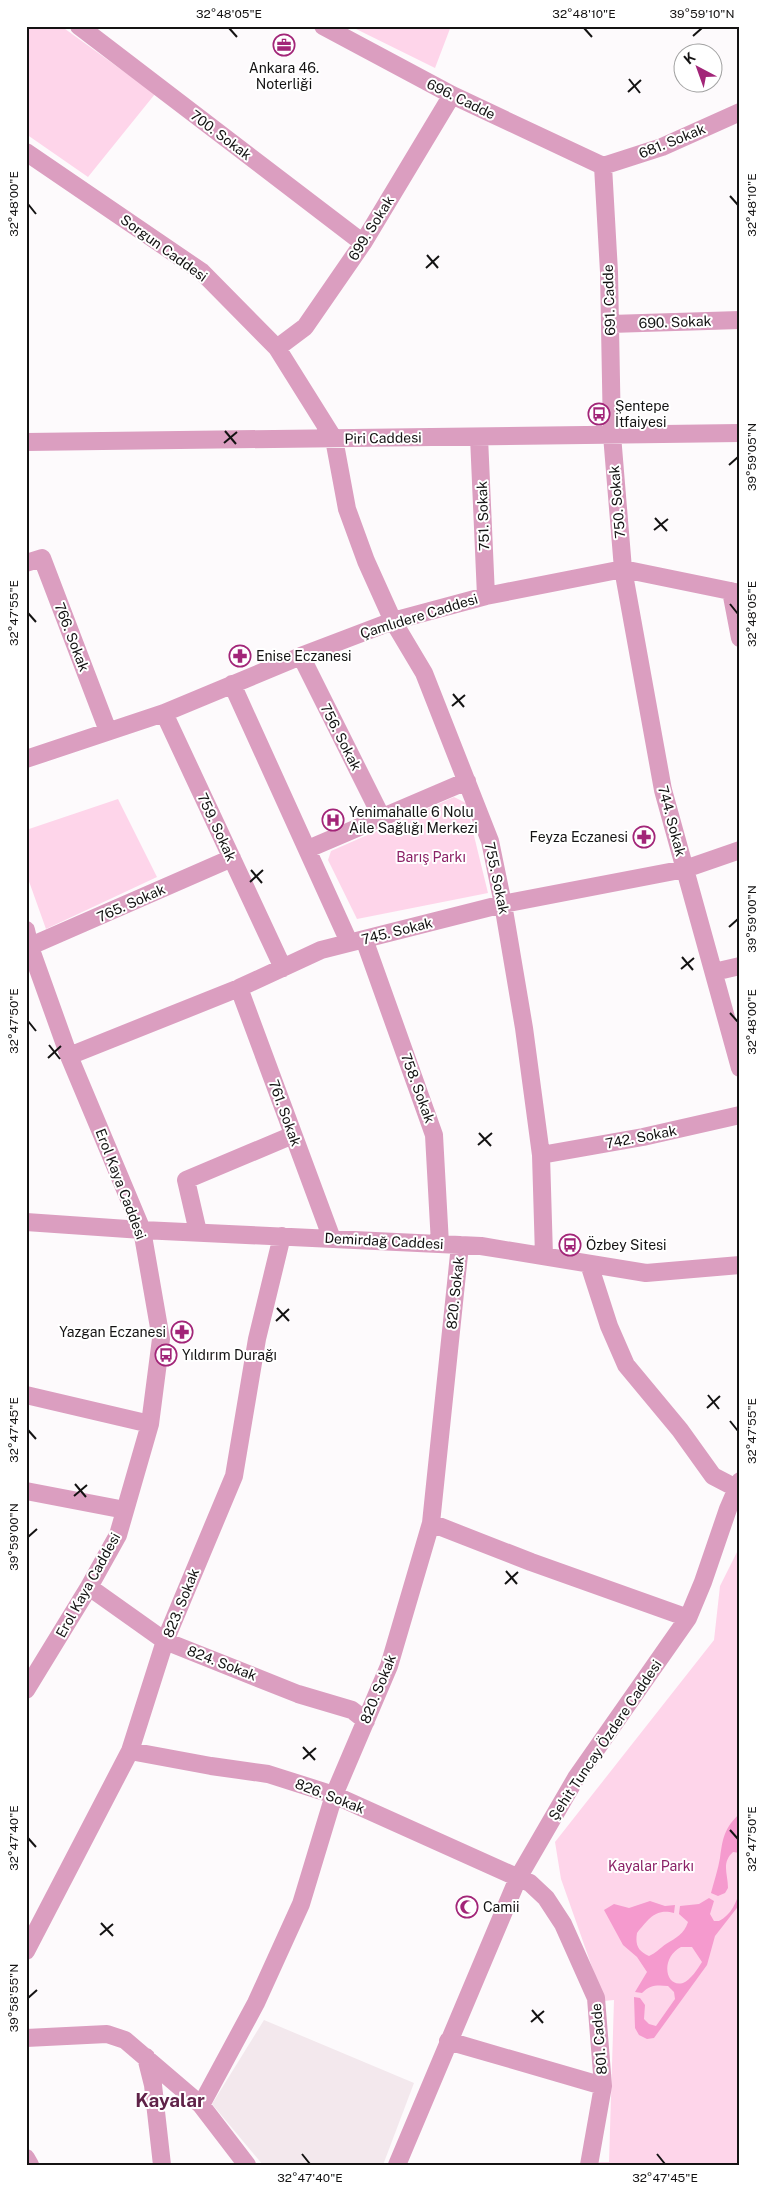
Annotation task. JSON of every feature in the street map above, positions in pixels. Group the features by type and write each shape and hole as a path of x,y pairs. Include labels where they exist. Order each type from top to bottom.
{"street":[{"name":"700. Sokak","path":"79,26 363,243"},
{"name":"696. Cadde","path":"322,26 452,95 603,166"},
{"name":"699. Sokak","path":"277,348 306,327 363,243 452,95"},
{"name":"681. Sokak","path":"603,166 662,147 740,112"},
{"name":"Sorgun Caddesi","path":"26,152 202,272 277,348 334,439"},
{"name":"691. Cadde","path":"603,166 610,324 612,435"},
{"name":"690. Sokak","path":"610,324 740,320"},
{"name":"Piri Caddesi","path":"26,442 740,433"},
{"name":"750. Sokak","path":"612,435 623,569"},
{"name":"751. Sokak","path":"479,437 486,596"},
{"name":"755. Sokak","path":"334,439 347,509 366,561 393,621 424,673 490,841 503,904 524,1028 541,1155 544,1256"},
{"name":"766. Sokak","path":"26,563 42,558 108,731"},
{"name":"Çamlıdere Caddesi","path":"26,759 164,713 301,656 393,621 486,596 623,569 735,592"},
{"name":"744. Sokak","path":"623,569 663,790 740,1068"},
{"path":"735,592 740,638"},
{"name":"756. Sokak","path":"301,656 382,818"},
{"name":"758. Sokak","path":"232,684 308,849 357,940 434,1135 440,1244"},
{"name":"759. Sokak","path":"164,713 284,968"},
{"path":"308,849 467,781"},
{"name":"745. Sokak","path":"69,1056 238,988 321,950 503,904 685,869 740,850"},
{"name":"765. Sokak","path":"28,948 232,858"},
{"name":"Erol Kaya Caddesi","path":"26,930 28,948 69,1056 142,1230 161,1339 150,1424 118,1535 89,1587 26,1690"},
{"path":"714,972 740,966"},
{"name":"761. Sokak","path":"238,988 332,1239"},
{"name":"742. Sokak","path":"541,1155 643,1137 740,1115"},
{"path":"198,1232 186,1180 293,1135"},
{"name":"Demirdağ Caddesi","path":"26,1222 142,1230 481,1246 646,1272 740,1265"},
{"name":"823. Sokak","path":"26,1951 130,1751 165,1641 234,1476 257,1339 282,1236"},
{"name":"820. Sokak","path":"201,2105 256,2003 301,1904 334,1795 389,1666 431,1523 460,1245"},
{"path":"589,1264 609,1326 626,1365 680,1430 713,1476 738,1485"},
{"path":"26,1395 150,1424"},
{"name":"Şehit Tuncay Özdere Caddesi","path":"396,2165 518,1878 576,1778 688,1618 704,1582 738,1485"},
{"path":"26,1491 125,1510"},
{"path":"431,1523 531,1562 688,1618"},
{"name":"824. Sokak","path":"89,1587 165,1641 298,1694 352,1710 366,1720"},
{"name":"826. Sokak","path":"130,1751 268,1774 334,1795 518,1878"},
{"name":"801. Cadde","path":"518,1878 530,1883 538,1890 563,1924 596,1998 603,2086 589,2165"},
{"path":"26,2038 107,2034 125,2040 201,2105 247,2165"},
{"path":"448,2042 603,2086"},
{"path":"146,2057 153,2085 161,2165"},
{"path":"26,2158 30,2165"}],"shaded area":[{"path":"740,1813 740,1853 733,1852 729,1856 726,1865 728,1888 725,1893 718,1896 711,1893 723,1839 727,1829"},
{"path":"740,1889 740,1904 715,1936 707,1965 654,2038 647,2039 639,2035 635,2028 634,1997 640,1998 645,2005 644,2019 649,2024 656,2026 675,1999 674,1992 668,1986 654,1986 642,1993 635,1992 647,1972 637,1957 623,1945 604,1910 614,1904 629,1908 650,1901 665,1906 675,1905 674,1913 662,1912 652,1916 637,1933 636,1941 638,1947 649,1956 676,1938 684,1930 688,1922 679,1914 680,1906 699,1904 709,1898 714,1901 710,1914 714,1921 719,1921 730,1912","holes":["681,1947 692,1947 702,1962 694,1974 683,1983 672,1981 667,1971 670,1958"]},
{"path":"264,2020 414,2083 383,2165 263,2165 212,2104"}],"green space":[{"path":"26,26 61,26 155,94 88,177 26,134"},
{"path":"350,26 451,26 435,68"},
{"name":"Barış Parkı","path":"454,797 466,803 488,893 357,919 328,860 331,851"},
{"path":"118,799 157,877 46,929 26,873 26,830"},
{"name":"Kayalar Parkı","path":"740,1546 740,2165 596,2165 596,2162 609,2162 614,2000 604,2001 561,1879 555,1842 714,1640 720,1586"}],"place":[{"name":"Ankara 46. Noterliği","path":"284,45"},
{"name":"Şentepe İtfaiyesi","path":"599,414"},
{"name":"Enise Eczanesi","path":"240,656"},
{"name":"Yenimahalle 6 Nolu Aile Sağlığı Merkezi","path":"333,820"},
{"name":"Feyza Eczanesi","path":"644,837"},
{"name":"Özbey Sitesi","path":"570,1245"},
{"name":"Yazgan Eczanesi","path":"182,1332"},
{"name":"Yıldırım Durağı","path":"166,1355"},
{"name":"Camii","path":"467,1907"}],"district":[{"name":"Kayalar","path":"170,2100"}]}
